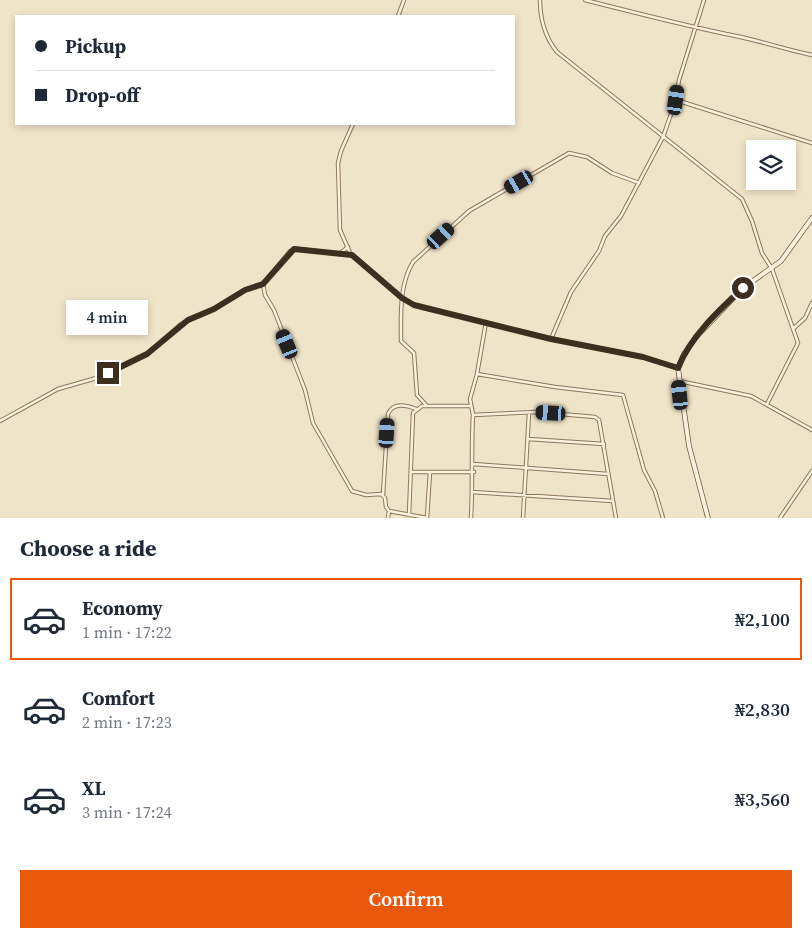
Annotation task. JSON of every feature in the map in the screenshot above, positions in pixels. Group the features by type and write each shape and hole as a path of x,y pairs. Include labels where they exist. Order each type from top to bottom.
{"street":[{"path":"398,15 404,0"},
{"path":"540,0 540,11 548,41 558,52 742,199 752,221 762,253 772,269 780,297 794,328 797,347 785,364 779,382 767,404"},
{"path":"585,0 694,28 728,34 812,55"},
{"path":"551,339 572,292 599,251 605,236 621,216 663,137 676,100 679,80 704,0"},
{"path":"676,100 812,142"},
{"path":"353,125 340,151 338,162 340,230 352,255 402,298 432,310 551,339 643,357 678,368"},
{"path":"427,406 417,395 414,353 401,341 402,298 407,272 413,262 469,211 569,153 587,157 612,173 639,183"},
{"path":"708,518 689,446 678,368 684,354 696,337 743,288 781,261 812,218"},
{"path":"339,254 348,247"},
{"path":"0,421 58,389 93,379 147,354 181,324 214,309 245,290 263,284 294,249 352,255"},
{"path":"263,284 265,295 276,315 305,390 313,423 329,454 352,491 366,495 383,495"},
{"path":"794,328 804,318 812,303"},
{"path":"471,518 474,472 471,450 473,415 470,399 477,374 486,322"},
{"path":"477,374 555,387 623,395 644,470 655,491 663,518"},
{"path":"679,381 751,396 812,430"},
{"path":"430,472 427,518 390,511 386,507 383,495 390,408 402,405 416,409 427,406 470,406"},
{"path":"409,515 413,413 416,409"},
{"path":"473,415 529,413 595,416 601,425 616,518"},
{"path":"523,518 529,413"},
{"path":"528,439 604,444"},
{"path":"473,464 608,474"},
{"path":"780,518 812,471"},
{"path":"411,472 474,472"},
{"path":"472,492 524,497 613,501"},
{"path":"388,518 390,511"}],"route":[{"path":"108,373 147,354 188,320 214,309 245,290 263,284 290,251 294,249 352,255 362,266 402,298 414,305 551,339 643,357 678,368 684,354 696,337 743,288"}]}
